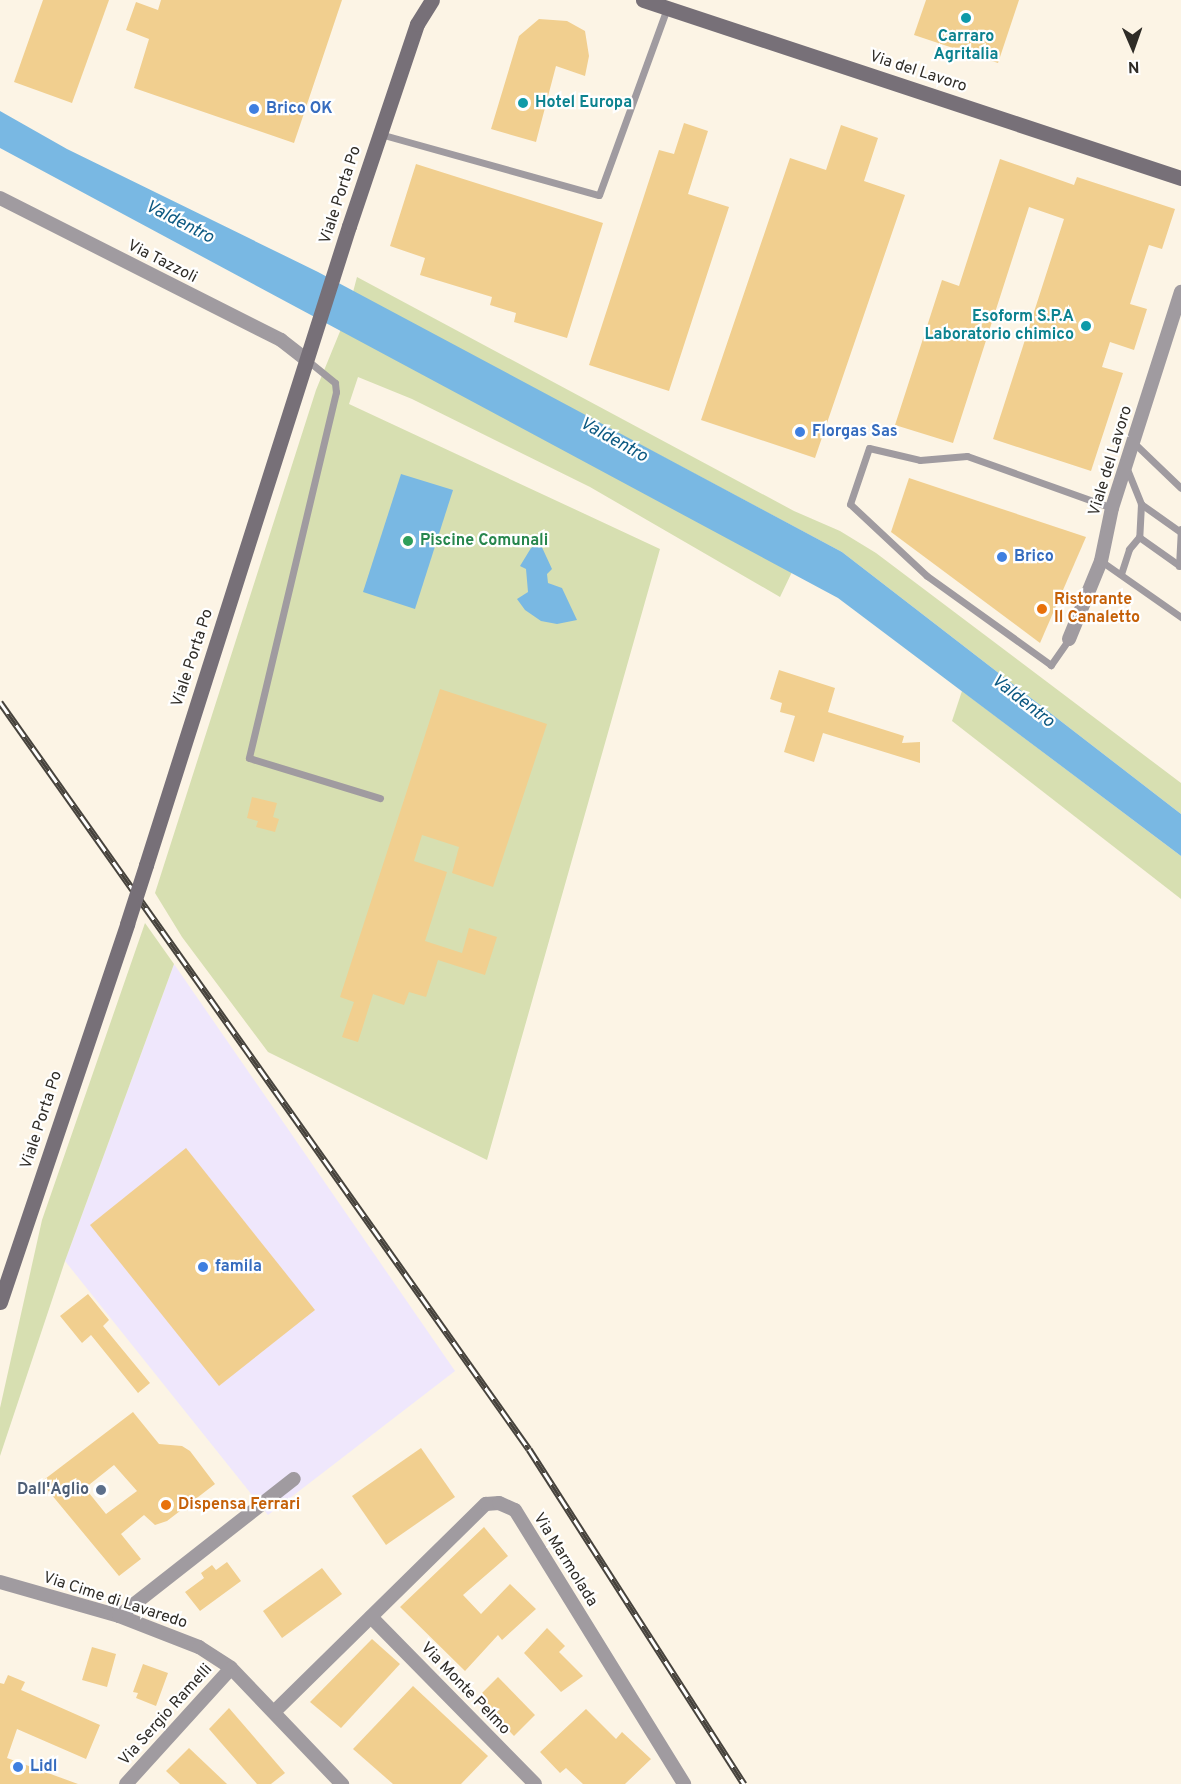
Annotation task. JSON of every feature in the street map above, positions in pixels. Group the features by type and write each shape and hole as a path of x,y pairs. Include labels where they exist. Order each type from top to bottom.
{"main road":[{"name":"Viale Porta Po","path":"417,0 417,24"},
{"name":"Viale Porta Po","path":"0,1302 127,924 380,134 417,24 432,0"},
{"name":"Via del Lavoro","path":"643,0 1181,178"}],"street":[{"name":"Via Tazzoli","path":"0,198 281,340 307,360"},
{"name":"Viale del Lavoro","path":"1070,639 1101,561 1112,508 1181,292"},
{"path":"119,1617 294,1479"},
{"name":"Via Marmolada","path":"274,1712 486,1504 499,1503 515,1510 684,1784"},
{"name":"Via Cime di Lavaredo","path":"1,1581 119,1617 199,1647 231,1668 342,1784"},
{"name":"Via Monte Pelmo","path":"371,1617 535,1784"},
{"name":"Via Sergio Ramelli","path":"126,1784 231,1668"}],"lane":[{"path":"380,134 599,195 668,8"},
{"path":"307,360 335,383 336,392 249,758 380,798"},
{"path":"1133,442 1181,488"},
{"path":"1070,639 1051,664 927,576 850,504 870,448 920,460 966,456 1112,508"},
{"path":"1121,574 1129,549 1139,537 1141,504 1126,465"},
{"path":"1141,504 1180,530 1179,566"},
{"path":"1139,537 1179,566"},
{"path":"1101,561 1181,617"}],"shaded area":[{"path":"174,964 455,1371 268,1515 65,1261"}],"green space":[{"path":"357,277 794,511 840,531 876,553 1181,783 1181,814 842,552 353,292"},
{"path":"341,329 792,572 780,597 590,487 412,399 358,377 349,404 660,549 487,1160 268,1052 182,937 155,893 316,390"},
{"path":"962,691 1181,856 1181,899 952,721"},
{"path":"145,923 174,964 65,1261 0,1456 0,1408 42,1220"}],"water":[{"name":"Valdentro","path":"0,111 67,149 318,272 842,552 1181,814 1181,856 838,598 0,148"},
{"name":"Piscine Comunali","path":"401,474 453,490 415,609 363,592"},
{"path":"540,543 552,569 547,574 548,583 562,588 577,620 557,624 541,621 525,610 517,599 528,592 526,569 520,566 531,548"}],"building":[{"path":"43,0 109,0 72,103 14,82"},
{"path":"161,0 342,0 294,143 134,88 149,39 126,30 136,2 158,10"},
{"name":"Carraro Agritalia","path":"926,0 1019,0 998,63 914,35"},
{"name":"Hotel Europa","path":"539,19 567,21 585,31 589,56 585,76 556,66 536,142 491,129 519,36"},
{"path":"684,123 708,131 688,194 729,207 669,391 589,365 659,150 674,154"},
{"path":"841,125 878,138 864,181 905,195 815,458 701,420 790,158 826,170"},
{"name":"Esoform S.P.A Laboratorio chimico","path":"1000,159 1074,185 1077,177 1175,209 1162,249 1149,245 1130,304 1147,309 1134,350 1110,342 1102,367 1123,373 1091,471 993,439 1064,219 1029,207 953,443 895,425 942,280 959,286"},
{"path":"416,164 603,223 567,338 514,322 516,313 490,305 492,297 420,275 425,258 390,246"},
{"name":"Brico","path":"909,478 1086,537 1040,643 891,532"},
{"path":"779,670 835,688 828,712 904,736 902,743 920,742 920,763 823,733 814,762 784,752 795,716 780,712 782,703 770,699"},
{"path":"440,689 547,724 493,887 452,873 459,847 422,835 414,861 447,872 425,941 462,953 469,928 497,937 485,975 438,960 426,997 409,992 404,1005 373,994 358,1042 342,1037 354,1002 340,997"},
{"path":"252,797 277,803 273,817 279,819 275,832 256,827 258,821 247,818"},
{"name":"famila","path":"186,1148 315,1310 219,1386 90,1225"},
{"path":"88,1294 109,1320 103,1326 150,1383 138,1393 91,1335 82,1343 60,1316"},
{"path":"133,1412 159,1444 182,1446 190,1451 215,1484 167,1521 155,1525 144,1515 121,1534 141,1559 119,1576 41,1482","holes":["114,1465 137,1491 106,1514 85,1488"]},
{"path":"421,1448 455,1497 386,1545 352,1496"},
{"path":"484,1527 508,1556 463,1595 481,1614 510,1584 536,1609 502,1640 498,1635 465,1671 400,1607"},
{"path":"227,1562 241,1581 200,1611 185,1592 204,1578 201,1573 212,1565 216,1570"},
{"path":"322,1568 342,1594 282,1638 263,1611"},
{"path":"547,1628 565,1646 559,1652 583,1676 561,1692 524,1653"},
{"path":"372,1639 400,1664 341,1728 310,1702"},
{"path":"92,1647 116,1654 107,1687 82,1680"},
{"path":"143,1664 168,1673 156,1706 136,1698 138,1693 133,1692"},
{"path":"8,1675 25,1682 21,1690 100,1725 86,1759 17,1729 7,1758 78,1784 0,1784 0,1683 4,1684"},
{"path":"498,1677 535,1715 514,1736 477,1698"},
{"path":"413,1686 488,1756 461,1784 393,1784 353,1749"},
{"path":"229,1708 285,1773 271,1784 257,1784 209,1729"},
{"path":"586,1709 616,1739 622,1732 651,1759 625,1784 583,1784 566,1768 560,1773 540,1752"},
{"path":"189,1748 227,1784 180,1784 166,1771"}],"railway":[{"path":"0,702 529,1449 744,1784"}],"place":[{"name":"Carraro Agritalia","path":"966,18"},
{"name":"Hotel Europa","path":"523,103"},
{"name":"Brico OK","path":"254,109"},
{"name":"Esoform S.P.A Laboratorio chimico","path":"1086,326"},
{"name":"Florgas Sas","path":"800,432"},
{"name":"Piscine Comunali","path":"408,541"},
{"name":"Brico","path":"1002,557"},
{"name":"Ristorante Il Canaletto","path":"1042,609"},
{"name":"famila","path":"203,1267"},
{"name":"Dall'Aglio","path":"101,1490"},
{"name":"Dispensa Ferrari","path":"166,1505"},
{"name":"Lidl","path":"18,1767"}]}
